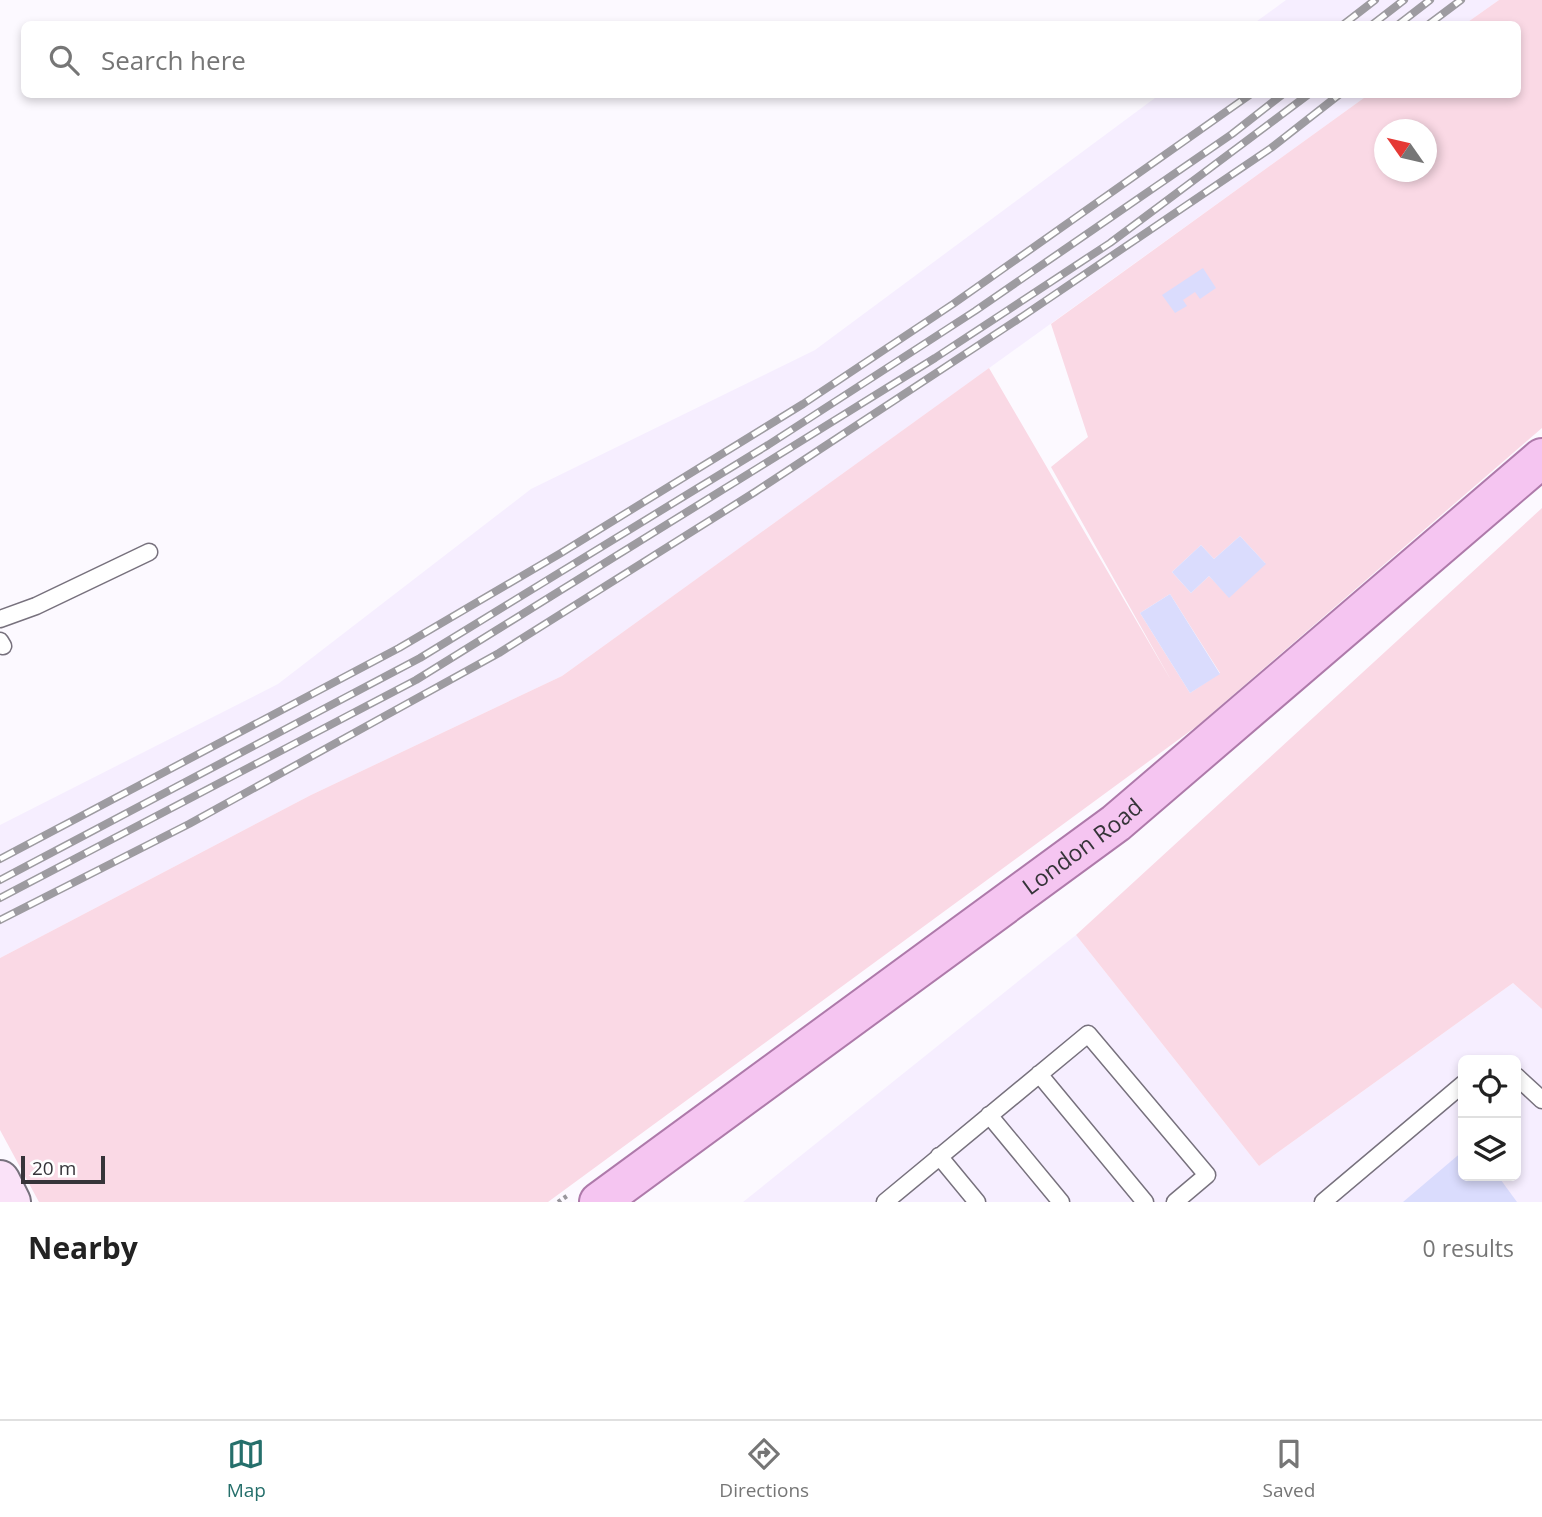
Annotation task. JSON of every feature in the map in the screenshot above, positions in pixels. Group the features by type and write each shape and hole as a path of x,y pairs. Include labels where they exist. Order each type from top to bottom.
{"main road":[{"name":"London Road","path":"599,1202 1116,823 1542,458"}],"street":[{"path":"0,1180 11,1202"}],"lane":[{"path":"0,619 36,606 149,552"},
{"path":"885,1202 1088,1034 1207,1175 1175,1202"},
{"path":"1039,1074 1145,1202"},
{"path":"1521,1081 1542,1100"},
{"path":"1323,1202 1458,1088"},
{"path":"989,1115 1062,1202"},
{"path":"939,1156 977,1202"}],"shaded area":[{"path":"1286,0 1499,0 1469,21 1257,21"},
{"path":"1499,0 1542,0 1542,428 1197,726 548,1202 39,1202 0,1130 0,958 311,795 562,676 989,368 1172,682 1051,467 1088,437 1051,324 1364,98 1521,98 1521,21 1469,21","holes":["1240,536 1265,563 1229,597 1209,576 1191,593 1172,572 1201,545 1214,559","1170,594 1220,673 1190,693 1140,613"]},
{"path":"1155,98 1364,98 562,676 311,795 0,958 0,825 278,684 531,489 815,350"},
{"path":"1542,508 1542,1009 1513,983 1259,1166 1076,935"},
{"path":"1076,935 1259,1166 1513,983 1542,1009 1542,1202 743,1202"}],"building":[{"path":"1203,268 1216,288 1200,299 1195,292 1183,300 1187,306 1175,313 1162,295"},
{"path":"1240,536 1266,564 1229,598 1209,576 1191,593 1172,572 1201,545 1214,559"},
{"path":"1170,594 1220,674 1190,693 1140,613"},
{"path":"1458,1155 1458,1181 1502,1181 1517,1202 1403,1202"}],"railway":[{"path":"1348,21 1375,0"},
{"path":"1377,21 1404,0"},
{"path":"1403,21 1430,0"},
{"path":"1433,21 1461,0"},
{"path":"0,859 399,648 561,553 803,404 953,304 1245,98"},
{"path":"0,880 420,658 768,445 975,311 1232,134 1278,98"},
{"path":"0,898 416,680 935,358 1110,243 1304,98"},
{"path":"0,920 189,824 499,653 755,492 1023,316 1271,148 1335,98"}]}
